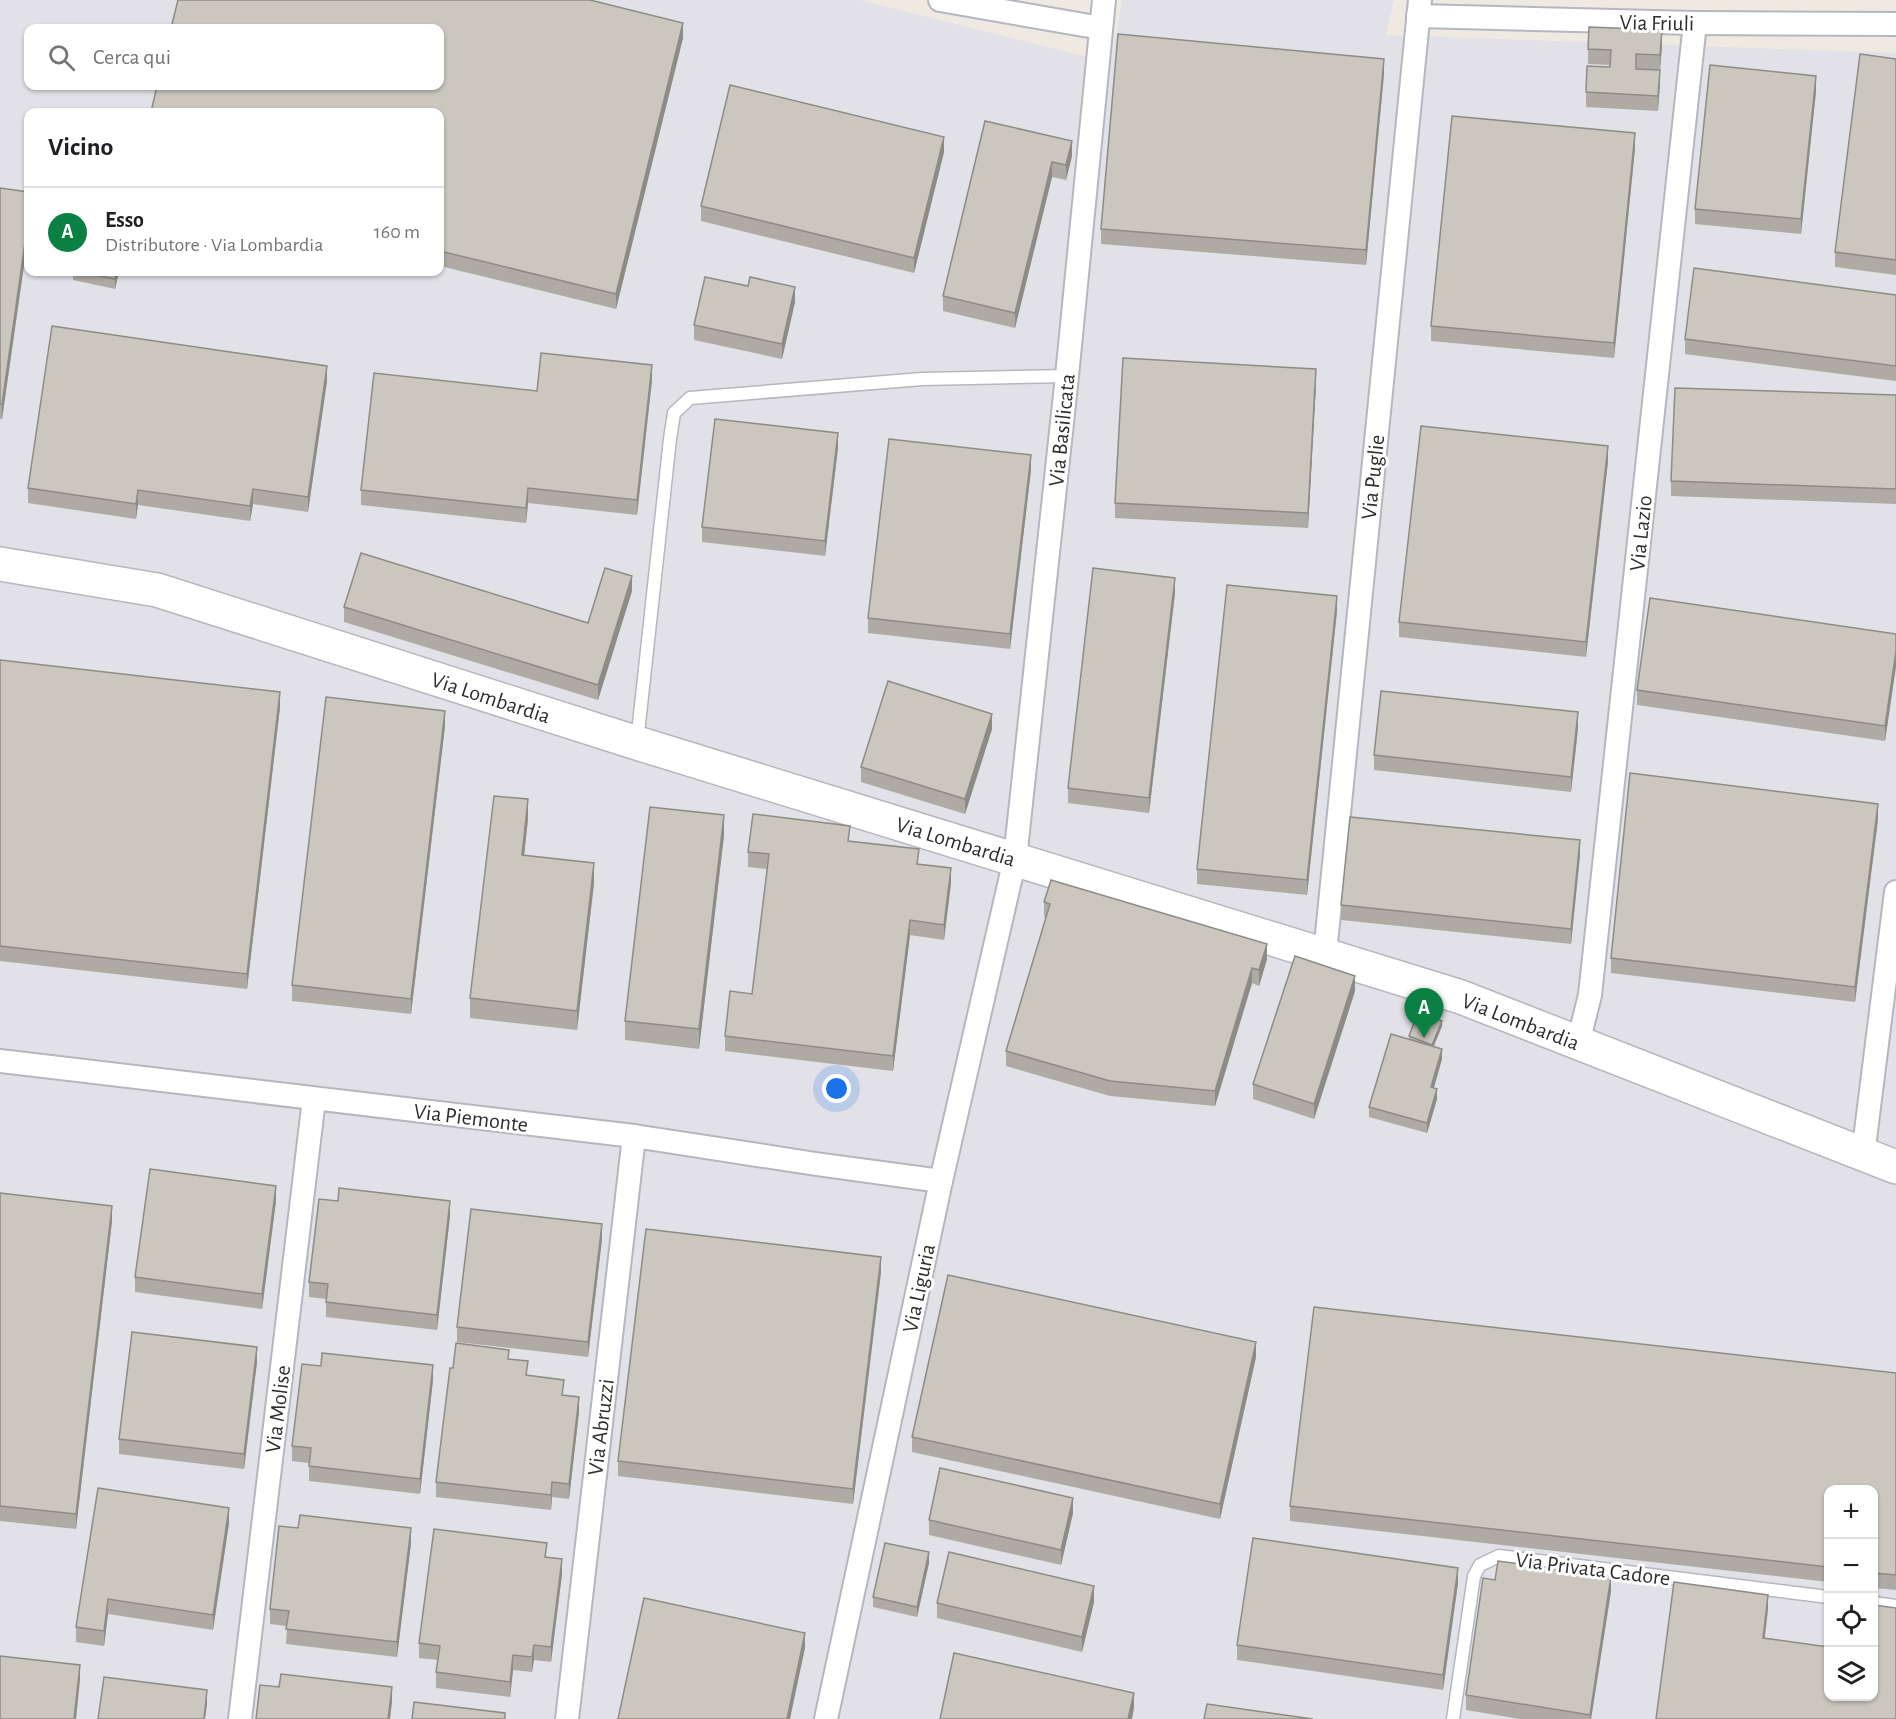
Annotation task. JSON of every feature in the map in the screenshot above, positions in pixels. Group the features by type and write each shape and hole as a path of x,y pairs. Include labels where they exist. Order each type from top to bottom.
{"street":[{"path":"940,0 1101,28"},
{"name":"Via Basilicata","path":"1015,859 1067,376 1104,0"},
{"name":"Via Friuli","path":"1419,8 1695,23 1896,24"},
{"name":"Via Puglie","path":"1325,954 1419,8"},
{"name":"Via Lazio","path":"1578,1043 1590,995 1695,23"},
{"name":"Via Lombardia","path":"0,564 157,590 637,743 1461,997 1896,1167"},
{"name":"Via Liguria","path":"826,1719 940,1181 1015,859"},
{"path":"1863,1155 1896,892"},
{"name":"Via Piemonte","path":"0,1061 634,1136 940,1181"},
{"name":"Via Molise","path":"240,1719 314,1099"},
{"name":"Via Abruzzi","path":"567,1719 634,1136"}],"lane":[{"path":"637,743 671,430 674,413 690,398 922,379 1067,376"},
{"name":"Via Privata Cadore","path":"1453,1719 1474,1576 1480,1565 1499,1556 1824,1597"},
{"path":"1878,1604 1896,1606"}],"shaded area":[{"path":"0,0 859,0 1111,63 1122,0 1394,0 1386,35 1896,53 1896,1719 0,1719"}],"building":[{"path":"178,0 590,0 683,23 616,294 444,252 444,108 152,108 156,90 444,90 444,24 172,24"},
{"path":"1589,27 1662,30 1660,55 1636,54 1636,69 1660,70 1658,96 1586,92 1587,66 1610,67 1611,50 1588,49"},
{"path":"1118,34 1384,59 1366,250 1101,229"},
{"path":"1860,54 1896,59 1896,260 1835,252"},
{"path":"1710,65 1816,76 1801,219 1695,209"},
{"path":"730,85 944,137 914,258 701,206"},
{"path":"1452,116 1635,133 1614,343 1431,326"},
{"path":"985,121 1072,141 1066,165 1052,162 1015,313 943,296"},
{"path":"0,188 24,191 24,250 2,404 0,404"},
{"path":"1694,268 1896,295 1896,366 1685,339"},
{"path":"705,277 748,286 750,277 795,287 782,344 694,325"},
{"path":"52,326 327,366 308,497 253,489 250,506 138,490 136,504 28,488"},
{"path":"541,353 652,365 637,500 528,488 526,508 361,490 374,373 537,391"},
{"path":"1123,358 1316,369 1308,513 1115,503"},
{"path":"1675,388 1896,395 1896,489 1671,481"},
{"path":"715,419 838,433 825,541 702,527"},
{"path":"1421,426 1608,446 1586,642 1399,622"},
{"path":"889,439 1031,455 1010,634 868,618"},
{"path":"361,553 588,623 605,568 632,576 598,685 344,607"},
{"path":"1093,568 1175,578 1149,798 1068,788"},
{"path":"1227,585 1337,596 1307,880 1197,869"},
{"path":"1650,598 1896,634 1896,651 1885,726 1637,690"},
{"path":"0,660 280,692 247,974 0,946"},
{"path":"888,681 992,714 965,799 861,767"},
{"path":"1381,691 1578,712 1571,777 1374,755"},
{"path":"326,697 445,711 411,999 292,985"},
{"path":"1630,773 1878,804 1855,987 1611,958"},
{"path":"494,796 528,799 522,855 594,863 577,1011 470,998"},
{"path":"650,807 724,815 699,1029 625,1021"},
{"path":"753,814 850,826 848,841 919,849 917,864 951,868 944,925 910,920 893,1056 725,1036 730,991 752,994 769,854 748,852"},
{"path":"1350,817 1580,840 1571,929 1341,905"},
{"path":"1051,880 1267,944 1259,970 1252,968 1215,1091 1110,1081 1006,1051 1050,904 1044,902"},
{"path":"1295,956 1355,976 1314,1104 1253,1084"},
{"path":"1418,1012 1442,1021 1432,1045 1409,1036"},
{"path":"1391,1034 1442,1049 1431,1087 1437,1089 1427,1123 1369,1107"},
{"path":"150,1169 276,1186 262,1294 135,1277"},
{"path":"339,1188 450,1201 437,1315 326,1302 328,1284 309,1282 319,1199 338,1201"},
{"path":"0,1193 112,1206 76,1514 0,1506"},
{"path":"471,1209 602,1224 588,1342 457,1327"},
{"path":"646,1229 881,1257 853,1489 618,1461"},
{"path":"948,1275 1256,1342 1220,1504 912,1437"},
{"path":"1314,1307 1896,1373 1896,1575 1878,1573 1878,1485 1824,1485 1824,1567 1290,1506"},
{"path":"132,1332 257,1347 244,1454 119,1439"},
{"path":"456,1343 509,1350 508,1359 528,1361 526,1375 564,1380 562,1395 579,1397 569,1484 552,1482 551,1495 436,1482 450,1368 453,1368"},
{"path":"322,1353 433,1365 420,1479 309,1466 311,1448 292,1446 302,1364 321,1366"},
{"path":"940,1468 1073,1498 1061,1550 929,1520"},
{"path":"98,1488 229,1508 213,1615 108,1599 104,1631 76,1627"},
{"path":"300,1515 411,1528 397,1642 286,1629 289,1611 270,1609 279,1526 298,1528"},
{"path":"434,1529 547,1543 545,1557 562,1559 551,1647 534,1645 532,1657 513,1655 510,1682 436,1672 440,1646 419,1643"},
{"path":"1253,1538 1458,1568 1443,1675 1237,1645"},
{"path":"885,1543 929,1552 917,1607 873,1597"},
{"path":"949,1552 1094,1586 1082,1637 937,1603"},
{"path":"1498,1561 1611,1576 1590,1715 1466,1695 1483,1578 1495,1580"},
{"path":"1674,1582 1768,1595 1763,1638 1824,1646 1824,1701 1878,1701 1878,1606 1896,1608 1896,1719 1656,1719"},
{"path":"644,1598 805,1633 787,1719 618,1719"},
{"path":"954,1653 1134,1693 1128,1719 940,1719"},
{"path":"0,1656 80,1665 74,1719 0,1719"},
{"path":"281,1674 392,1687 388,1719 256,1719 260,1685 279,1687"},
{"path":"104,1677 207,1690 204,1719 98,1719"},
{"path":"414,1702 505,1713 505,1719 412,1719"},
{"path":"1207,1704 1313,1719 1204,1719"}],"place":[{"name":"Esso","path":"1424,1038"}]}
